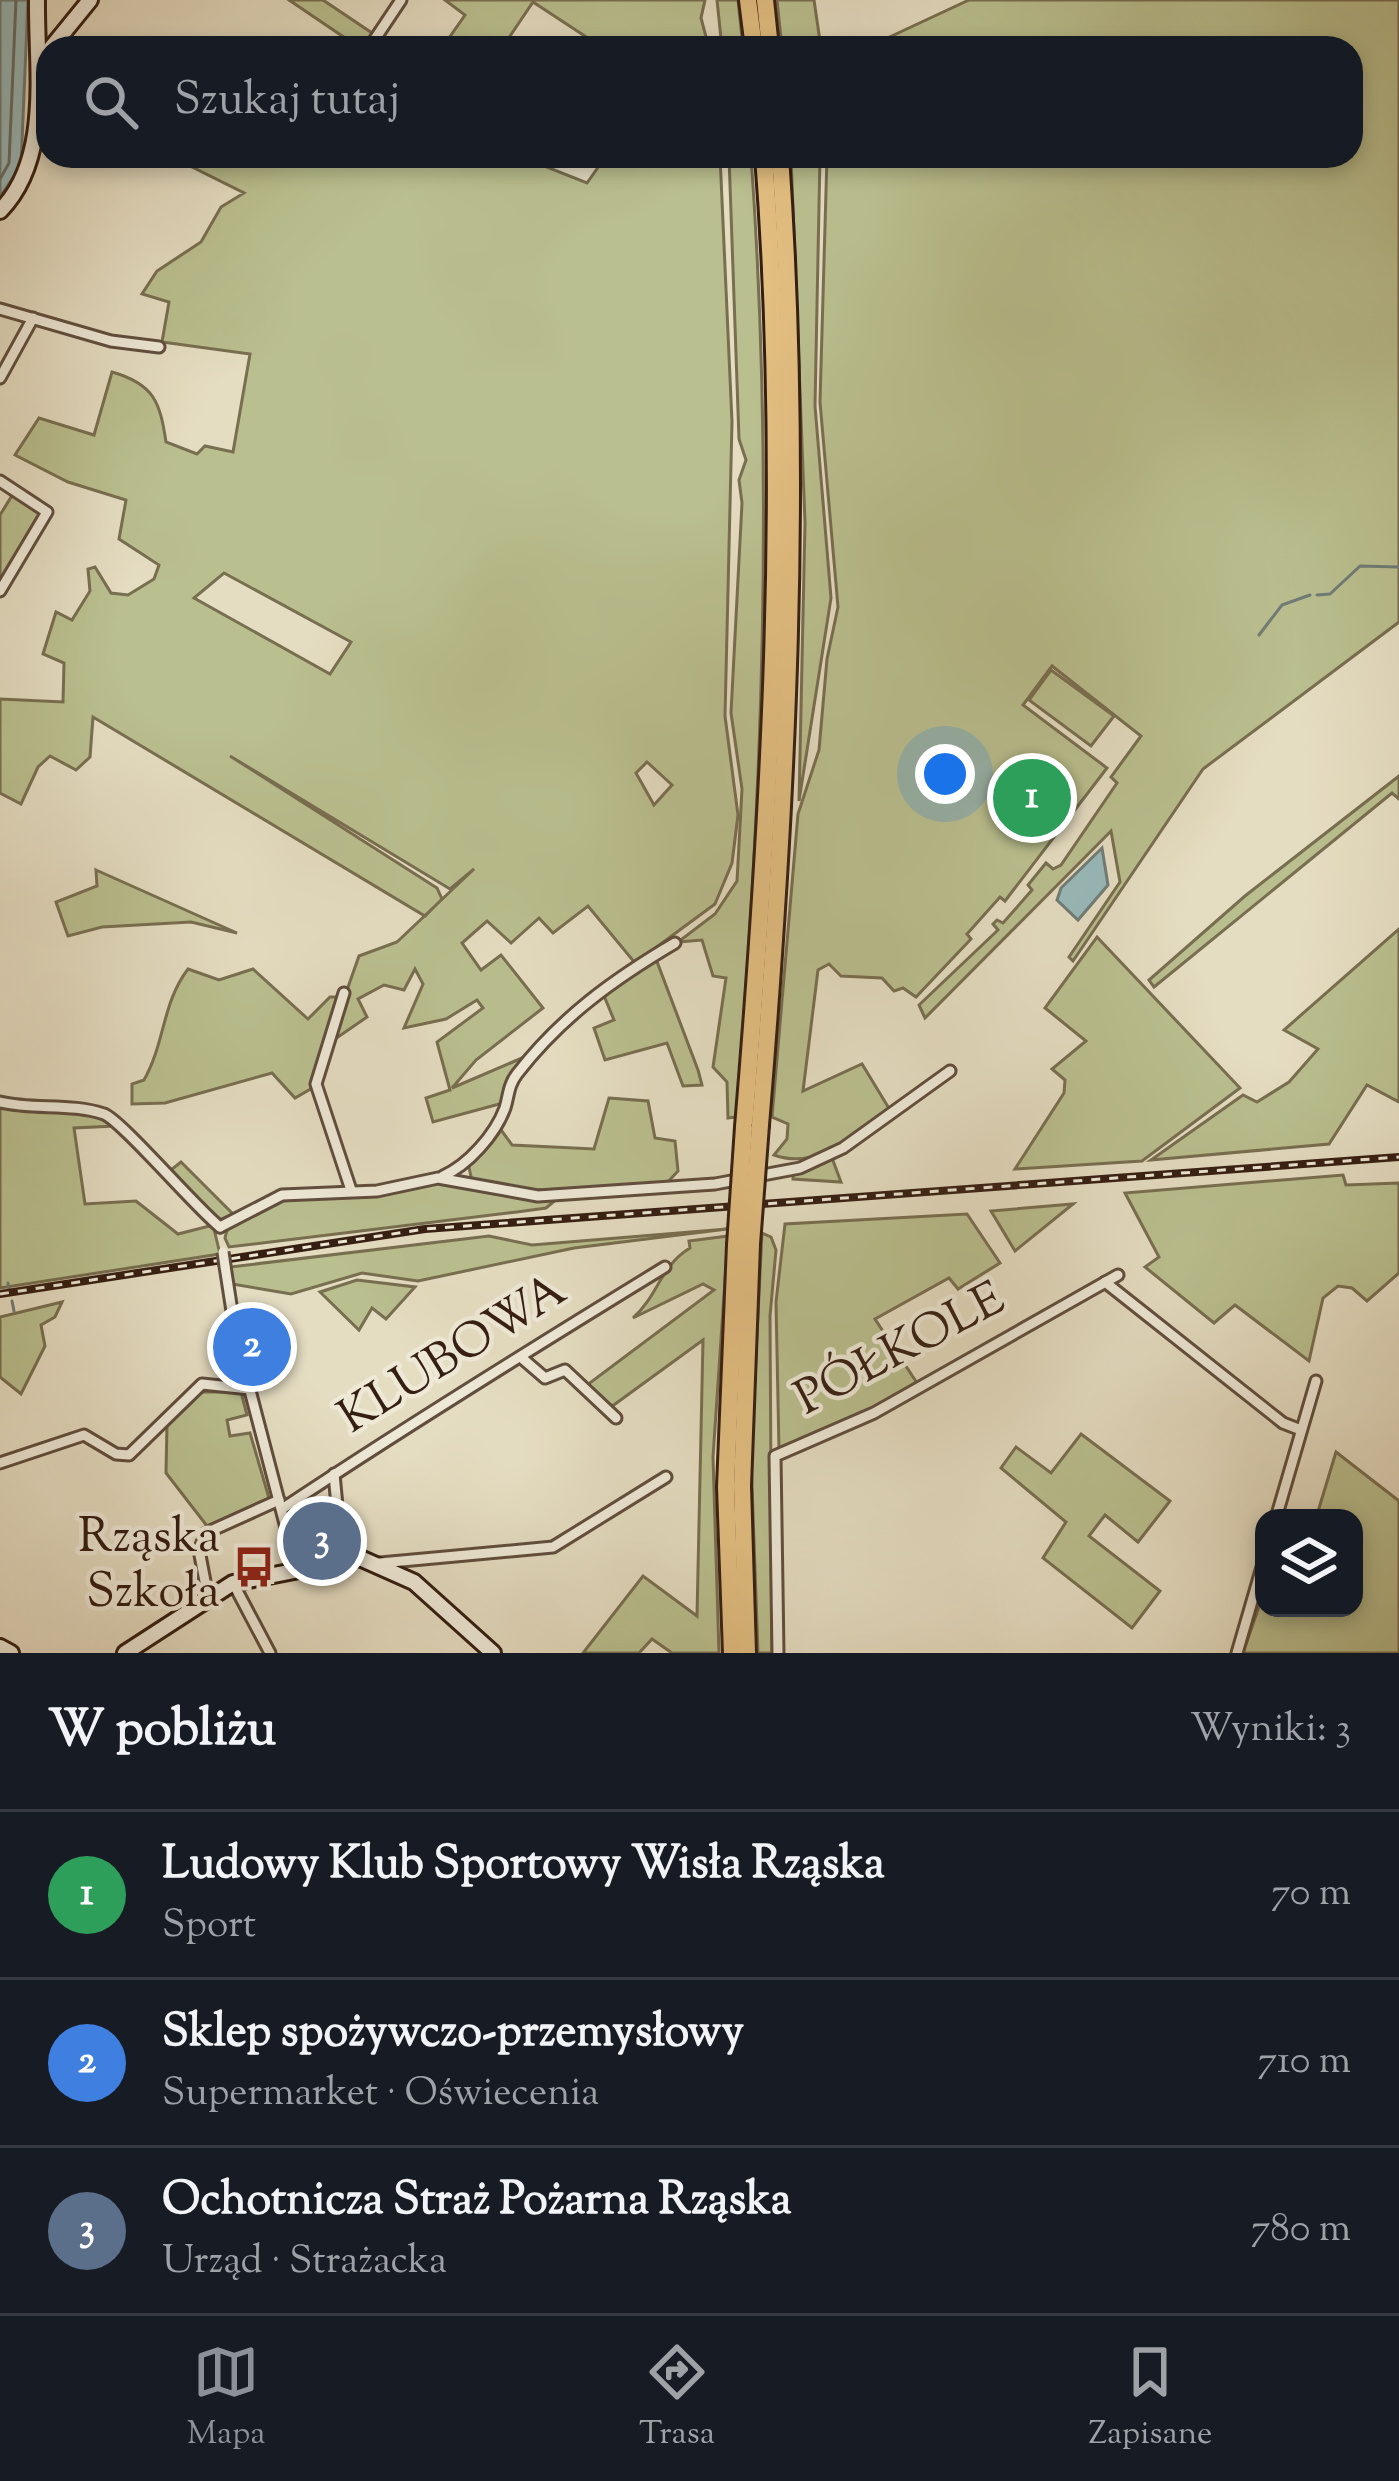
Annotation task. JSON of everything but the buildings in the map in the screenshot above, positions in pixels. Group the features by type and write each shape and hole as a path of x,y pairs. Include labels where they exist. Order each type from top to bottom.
{"highway":[{"path":"748,0 752,36"},
{"path":"765,0 769,36"},
{"path":"732,1653 727,1487 752,1126 777,621 778,418 765,168"},
{"path":"752,1126 783,834 794,578 791,350 781,168"},
{"path":"743,1244 747,1653"}],"street":[{"path":"37,0 49,36"},
{"path":"62,36 90,0"},
{"path":"377,36 401,0"},
{"path":"0,211 21,185 36,134"},
{"path":"0,309 111,340 159,346"},
{"path":"0,378 33,318"},
{"path":"0,481 47,512 0,591"},
{"path":"220,1227 283,1195 377,1191 438,1178 463,1166 496,1124 515,1076 558,1025 609,983 675,943"},
{"path":"344,993 316,1084 351,1190"},
{"path":"438,1178 538,1196 716,1184 822,1160 950,1071"},
{"path":"0,1102 92,1111 116,1119 157,1169 220,1227 250,1389 296,1566"},
{"path":"463,1166 467,1182"},
{"name":"KLUBOWA","path":"208,1597 199,1550 206,1533 280,1505 334,1474 404,1424 523,1359 665,1267"},
{"name":"PÓŁKOLE","path":"778,1653 775,1456 874,1413 1118,1275"},
{"path":"1106,1282 1283,1423 1301,1430"},
{"path":"523,1359 545,1378 566,1370 616,1418"},
{"path":"1279,1509 1316,1381"},
{"path":"0,1463 84,1435 116,1454 129,1455 202,1384 250,1389"},
{"path":"334,1474 342,1559"},
{"path":"132,1651 233,1583 342,1559 380,1563 553,1547 666,1477"},
{"path":"380,1563 413,1582 493,1653"},
{"path":"233,1583 270,1653"},
{"path":"1237,1653 1255,1591"},
{"path":"0,1647 11,1653"}],"green space":[{"path":"289,0 323,0 375,35 342,36"},
{"path":"445,0 705,0 701,18 706,36 585,36 533,2 510,36 450,36 465,15"},
{"path":"717,0 738,0 742,36 721,36"},
{"path":"777,0 814,0 819,36 781,36"},
{"path":"969,0 1399,0 1399,622 1203,769 1073,961 1069,957 1120,882 1111,831 925,1018 919,1005 998,930 993,924 1003,923 1032,890 1028,885 1046,863 1053,869 1061,865 1117,783 1111,777 1141,736 1052,666 1023,705 1107,768 1005,901 1000,897 967,934 971,939 916,997 903,988 894,991 882,978 841,976 829,964 818,970 803,1091 862,1064 890,1110 835,1148 790,1159 774,1155 787,1139 788,1124 772,1117 798,814 819,750 827,659 838,607 820,402 827,168 1363,168 1363,36 892,36"},
{"path":"194,168 549,168 587,183 598,168 721,168 732,422 725,716 738,815 732,863 715,904 635,963 588,906 553,933 539,918 511,943 487,921 462,943 481,970 501,955 543,1008 476,1060 452,1088 529,1055 508,1081 503,1103 433,1122 426,1098 450,1090 437,1042 483,1008 477,1000 446,1019 404,1028 423,984 415,969 404,990 384,985 358,999 367,1017 328,1044 359,956 397,942 425,916 93,717 90,757 76,770 50,756 38,767 21,804 0,793 0,699 63,702 64,663 43,654 56,612 72,620 90,591 88,569 95,567 111,593 128,595 154,579 159,565 119,539 126,500 68,482 15,455 39,418 94,435 112,372 137,382 152,396 166,442 197,454 205,446 233,452 250,354 162,342 169,302 142,294 157,271 201,242 221,207 244,193","holes":["224,573 351,642 330,674 194,598","230,756 450,889 474,869 435,906 442,899 437,888","647,762 672,785 654,805 636,773"]},
{"path":"729,168 752,168 762,397 762,636 753,876 736,1117 728,1118 727,1082 713,1067 726,978 713,976 702,940 678,942 715,914 737,881 742,789 731,713 742,503 739,480 746,460 739,439"},
{"path":"791,168 820,168 815,406 831,598 799,801 805,523"},
{"path":"13,494 40,514 0,587 0,515"},
{"path":"1051,670 1114,716 1091,746 1029,700"},
{"path":"1399,776 1399,799 1392,793 1154,987 1149,980 1245,896"},
{"path":"96,870 237,933 191,922 102,927 68,936 56,902 97,886"},
{"path":"1399,929 1399,1102 1367,1085 1329,1144 1151,1160 1243,1095 1257,1102 1289,1082 1318,1049 1284,1030"},
{"path":"1097,937 1240,1088 1142,1161 1015,1169 1064,1093 1065,1080 1052,1069 1086,1041 1045,1008"},
{"path":"656,959 702,1085 683,1086 667,1043 605,1060 594,1028 614,1020 602,991"},
{"path":"188,969 219,980 253,969 308,1019 330,997 337,997 314,1087 295,1098 272,1073 165,1103 132,1104 132,1084 144,1080 151,1066 173,995"},
{"path":"609,1098 648,1101 655,1138 675,1141 678,1171 665,1185 509,1191 472,1181 468,1163 499,1127 512,1145 594,1149"},
{"path":"0,1106 94,1116 116,1126 74,1128 85,1204 136,1201 178,1234 213,1225 220,1254 0,1288"},
{"path":"832,1158 841,1182 793,1179 793,1174"},
{"path":"181,1162 233,1214 217,1221 167,1173"},
{"path":"1343,1175 1346,1185 1399,1183 1399,1273 1367,1301 1352,1288 1338,1286 1323,1298 1309,1361 1235,1305 1214,1323 1145,1267 1159,1257 1125,1193"},
{"path":"432,1182 506,1196 558,1198 546,1208 229,1247 225,1238 232,1222 268,1204 378,1196"},
{"path":"1073,1204 1015,1251 991,1211"},
{"path":"967,1214 1000,1263 958,1289 949,1278 875,1319 917,1383 878,1408 779,1450 776,1302 785,1224"},
{"path":"727,1229 574,1248 418,1281 362,1273 291,1294 232,1284 230,1267 489,1236 532,1245"},
{"path":"762,1233 771,1237 776,1250 770,1316 772,1653 758,1653 751,1457"},
{"path":"728,1236 713,1457 719,1653 672,1653 652,1639 639,1653 583,1653 643,1576 697,1616 703,1340 611,1407 587,1385 714,1290 703,1284 633,1318 672,1263 690,1248 689,1241"},
{"path":"357,1280 415,1287 386,1319 372,1308 359,1330 320,1292"},
{"path":"62,1302 55,1317 41,1325 45,1346 21,1394 0,1377 0,1317"},
{"path":"200,1392 241,1392 247,1415 227,1420 230,1436 250,1433 269,1498 207,1526 166,1473 167,1424"},
{"path":"1081,1434 1170,1501 1138,1542 1105,1515 1089,1536 1160,1591 1132,1628 1043,1558 1066,1522 1001,1468 1016,1447 1051,1473"},
{"path":"1336,1452 1399,1501 1399,1653 1243,1653 1255,1617 1363,1617 1363,1509 1319,1509"}],"water":[{"path":"0,0 28,0 21,166 0,197"},
{"path":"1102,848 1108,885 1078,920 1057,900 1061,888"}],"waterway":[{"path":"1317,595 1330,594 1360,566 1399,567"},
{"path":"1259,635 1282,605 1310,595"},
{"path":"8,1283 9,1289"},
{"path":"12,1301 14,1311"}],"railway":[{"path":"0,1294 425,1229 1399,1157"}],"place":[{"name":"Ludowy Klub Sportowy Wisła Rząska","path":"1032,798"},
{"name":"Sklep spożywczo-przemysłowy","path":"252,1347"},
{"name":"Ochotnicza Straż Pożarna Rząska","path":"322,1541"},
{"name":"Rząska Szkoła","path":"254,1567"}]}
